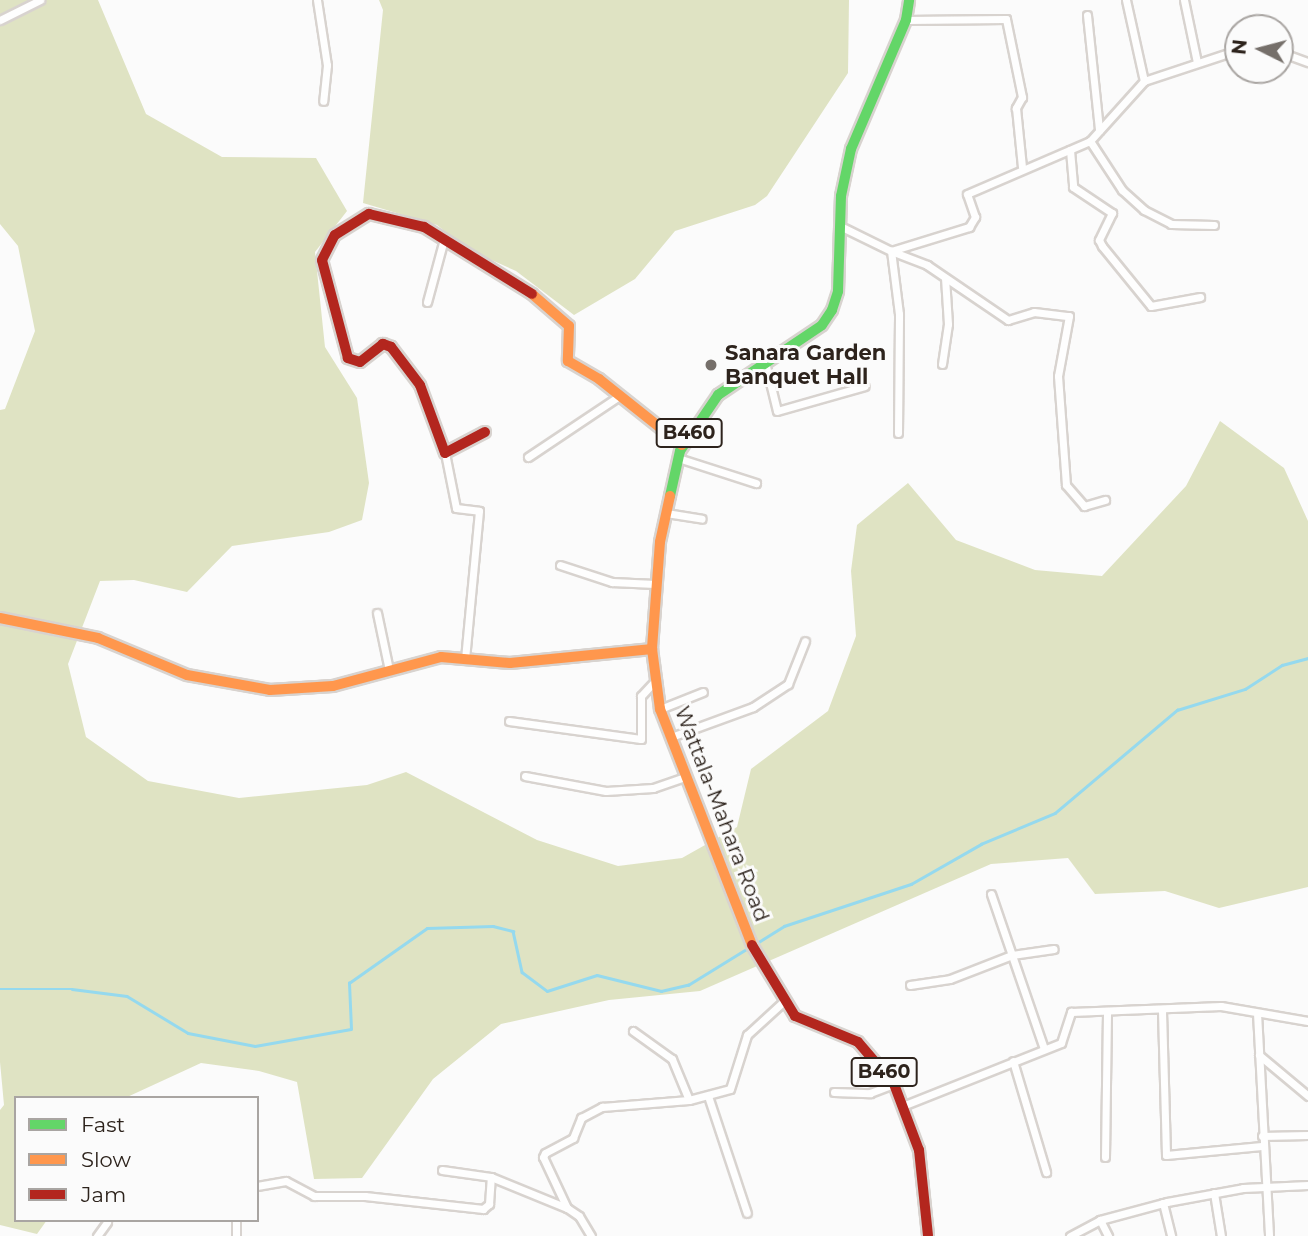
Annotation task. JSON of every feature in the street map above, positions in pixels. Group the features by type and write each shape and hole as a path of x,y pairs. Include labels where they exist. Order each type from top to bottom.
{"street":[{"path":"0,20 40,0"},
{"path":"317,0 327,65 323,101"},
{"name":"Wattala-Mahara Road","path":"909,0 906,20 850,149 839,226 838,291 832,310 822,325 718,395 682,445 666,513 655,584 652,649 660,709 759,962 783,1002 804,1021 836,1029 858,1042 894,1084 905,1105 919,1150 928,1236"},
{"path":"1126,0 1144,81"},
{"path":"1184,0 1197,62"},
{"path":"1087,15 1099,131"},
{"path":"906,20 1006,19 1022,97 1016,108 1022,167"},
{"path":"891,251 969,227 975,217 967,194 1022,167 1090,141 1144,81 1224,54"},
{"path":"1090,141 1122,190 1144,210 1171,224 1214,225"},
{"path":"1070,150 1073,187 1112,213 1099,240 1102,246 1151,306 1200,297"},
{"path":"465,658 479,511 456,509 446,453 420,385 391,347 383,344 360,362 348,358 326,288 322,260 335,235 369,214 424,227 513,278 565,319 569,326 564,354 568,360 682,445"},
{"path":"839,226 944,276 960,292 1007,320 1034,312 1069,316 1058,376 1066,485 1084,506 1105,500"},
{"path":"427,302 444,239"},
{"path":"891,251 898,314 898,433"},
{"path":"942,364 947,324 944,276"},
{"path":"765,362 777,411 865,386"},
{"path":"528,457 619,396"},
{"path":"446,453 485,432"},
{"path":"678,458 756,483"},
{"path":"666,513 702,519"},
{"path":"560,565 612,582 655,584"},
{"path":"377,613 389,670"},
{"path":"0,618 98,638 174,671 255,689 333,686 441,657 510,663 652,649"},
{"path":"671,737 753,706 788,684 804,640"},
{"path":"509,721 641,739 641,696 655,681"},
{"path":"660,709 703,692"},
{"path":"525,776 606,791 653,788 687,776"},
{"path":"991,894 1044,1049"},
{"path":"910,985 950,979 1012,955 1054,949"},
{"path":"567,1208 543,1157 573,1138 581,1118 602,1107 689,1100 708,1096 735,1084 747,1035 783,1002"},
{"path":"905,1105 1061,1043 1071,1012 1221,1006 1308,1021"},
{"path":"1162,1010 1166,1154 1262,1146"},
{"path":"1105,1157 1107,1011"},
{"path":"1257,1013 1264,1188 1269,1236"},
{"path":"633,1031 672,1059 689,1100"},
{"path":"1259,1055 1308,1096"},
{"path":"1013,1061 1046,1172"},
{"path":"834,1092 870,1093 894,1084"},
{"path":"708,1096 747,1213"},
{"path":"1262,1136 1308,1135"},
{"path":"442,1170 491,1177 567,1208 579,1216 591,1236"},
{"path":"259,1186 286,1181 314,1196 365,1196 483,1209 488,1204 491,1177"},
{"path":"1070,1236 1100,1220 1163,1203 1214,1193 1308,1185"},
{"path":"1214,1193 1221,1236"},
{"path":"1163,1203 1171,1236"},
{"path":"1100,1220 1108,1236"},
{"path":"97,1236 107,1222"}],"green space":[{"path":"0,0 98,0 146,114 222,157 316,158 347,211 315,252 325,347 357,398 369,483 362,520 329,532 232,546 187,592 134,580 100,581 68,664 86,737 148,781 239,798 367,785 406,772 537,840 618,866 682,858 737,827 751,769 828,711 856,636 851,571 857,525 908,483 956,540 1035,570 1102,576 1186,486 1220,421 1284,468 1308,521 1308,887 1219,908 1165,891 1095,894 1068,858 991,864 700,991 609,1000 501,1024 433,1079 362,1178 314,1179 297,1082 259,1071 201,1063 129,1096 14,1096 14,1222 46,1222 37,1234 0,1225 0,1110 4,1105 0,1062 0,410 5,409 35,331 18,246 0,224"},
{"path":"379,0 849,0 848,73 767,196 755,205 675,231 635,279 574,315 516,271 467,249 437,225 363,203 383,10"}],"waterway":[{"path":"757,943 784,926 911,884 981,844 1055,813 1177,710 1245,689 1282,665 1308,658"},
{"path":"0,989 72,989 127,996 188,1033 255,1046 351,1029 349,983 427,928 493,926 513,931 522,972 547,991 597,975 661,991 688,985 748,948"}],"traffic: fast":[{"path":"670,496 680,451 718,395 822,325 832,310 838,291 841,196 851,149 906,20 909,0"}],"traffic: slow":[{"path":"532,294 569,326 568,361 599,379 682,445"},
{"path":"670,496 660,542 652,649 660,709 752,945"},
{"path":"0,618 98,638 187,675 270,690 333,686 441,657 510,663 652,649"}],"traffic: jam":[{"path":"485,432 445,453 420,385 391,347 383,344 360,362 348,358 322,260 335,235 369,214 424,227 532,294"},
{"path":"752,945 795,1016 858,1042 894,1084 919,1150 928,1236"}],"place":[{"name":"Sanara Garden Banquet Hall","path":"711,365"}]}
